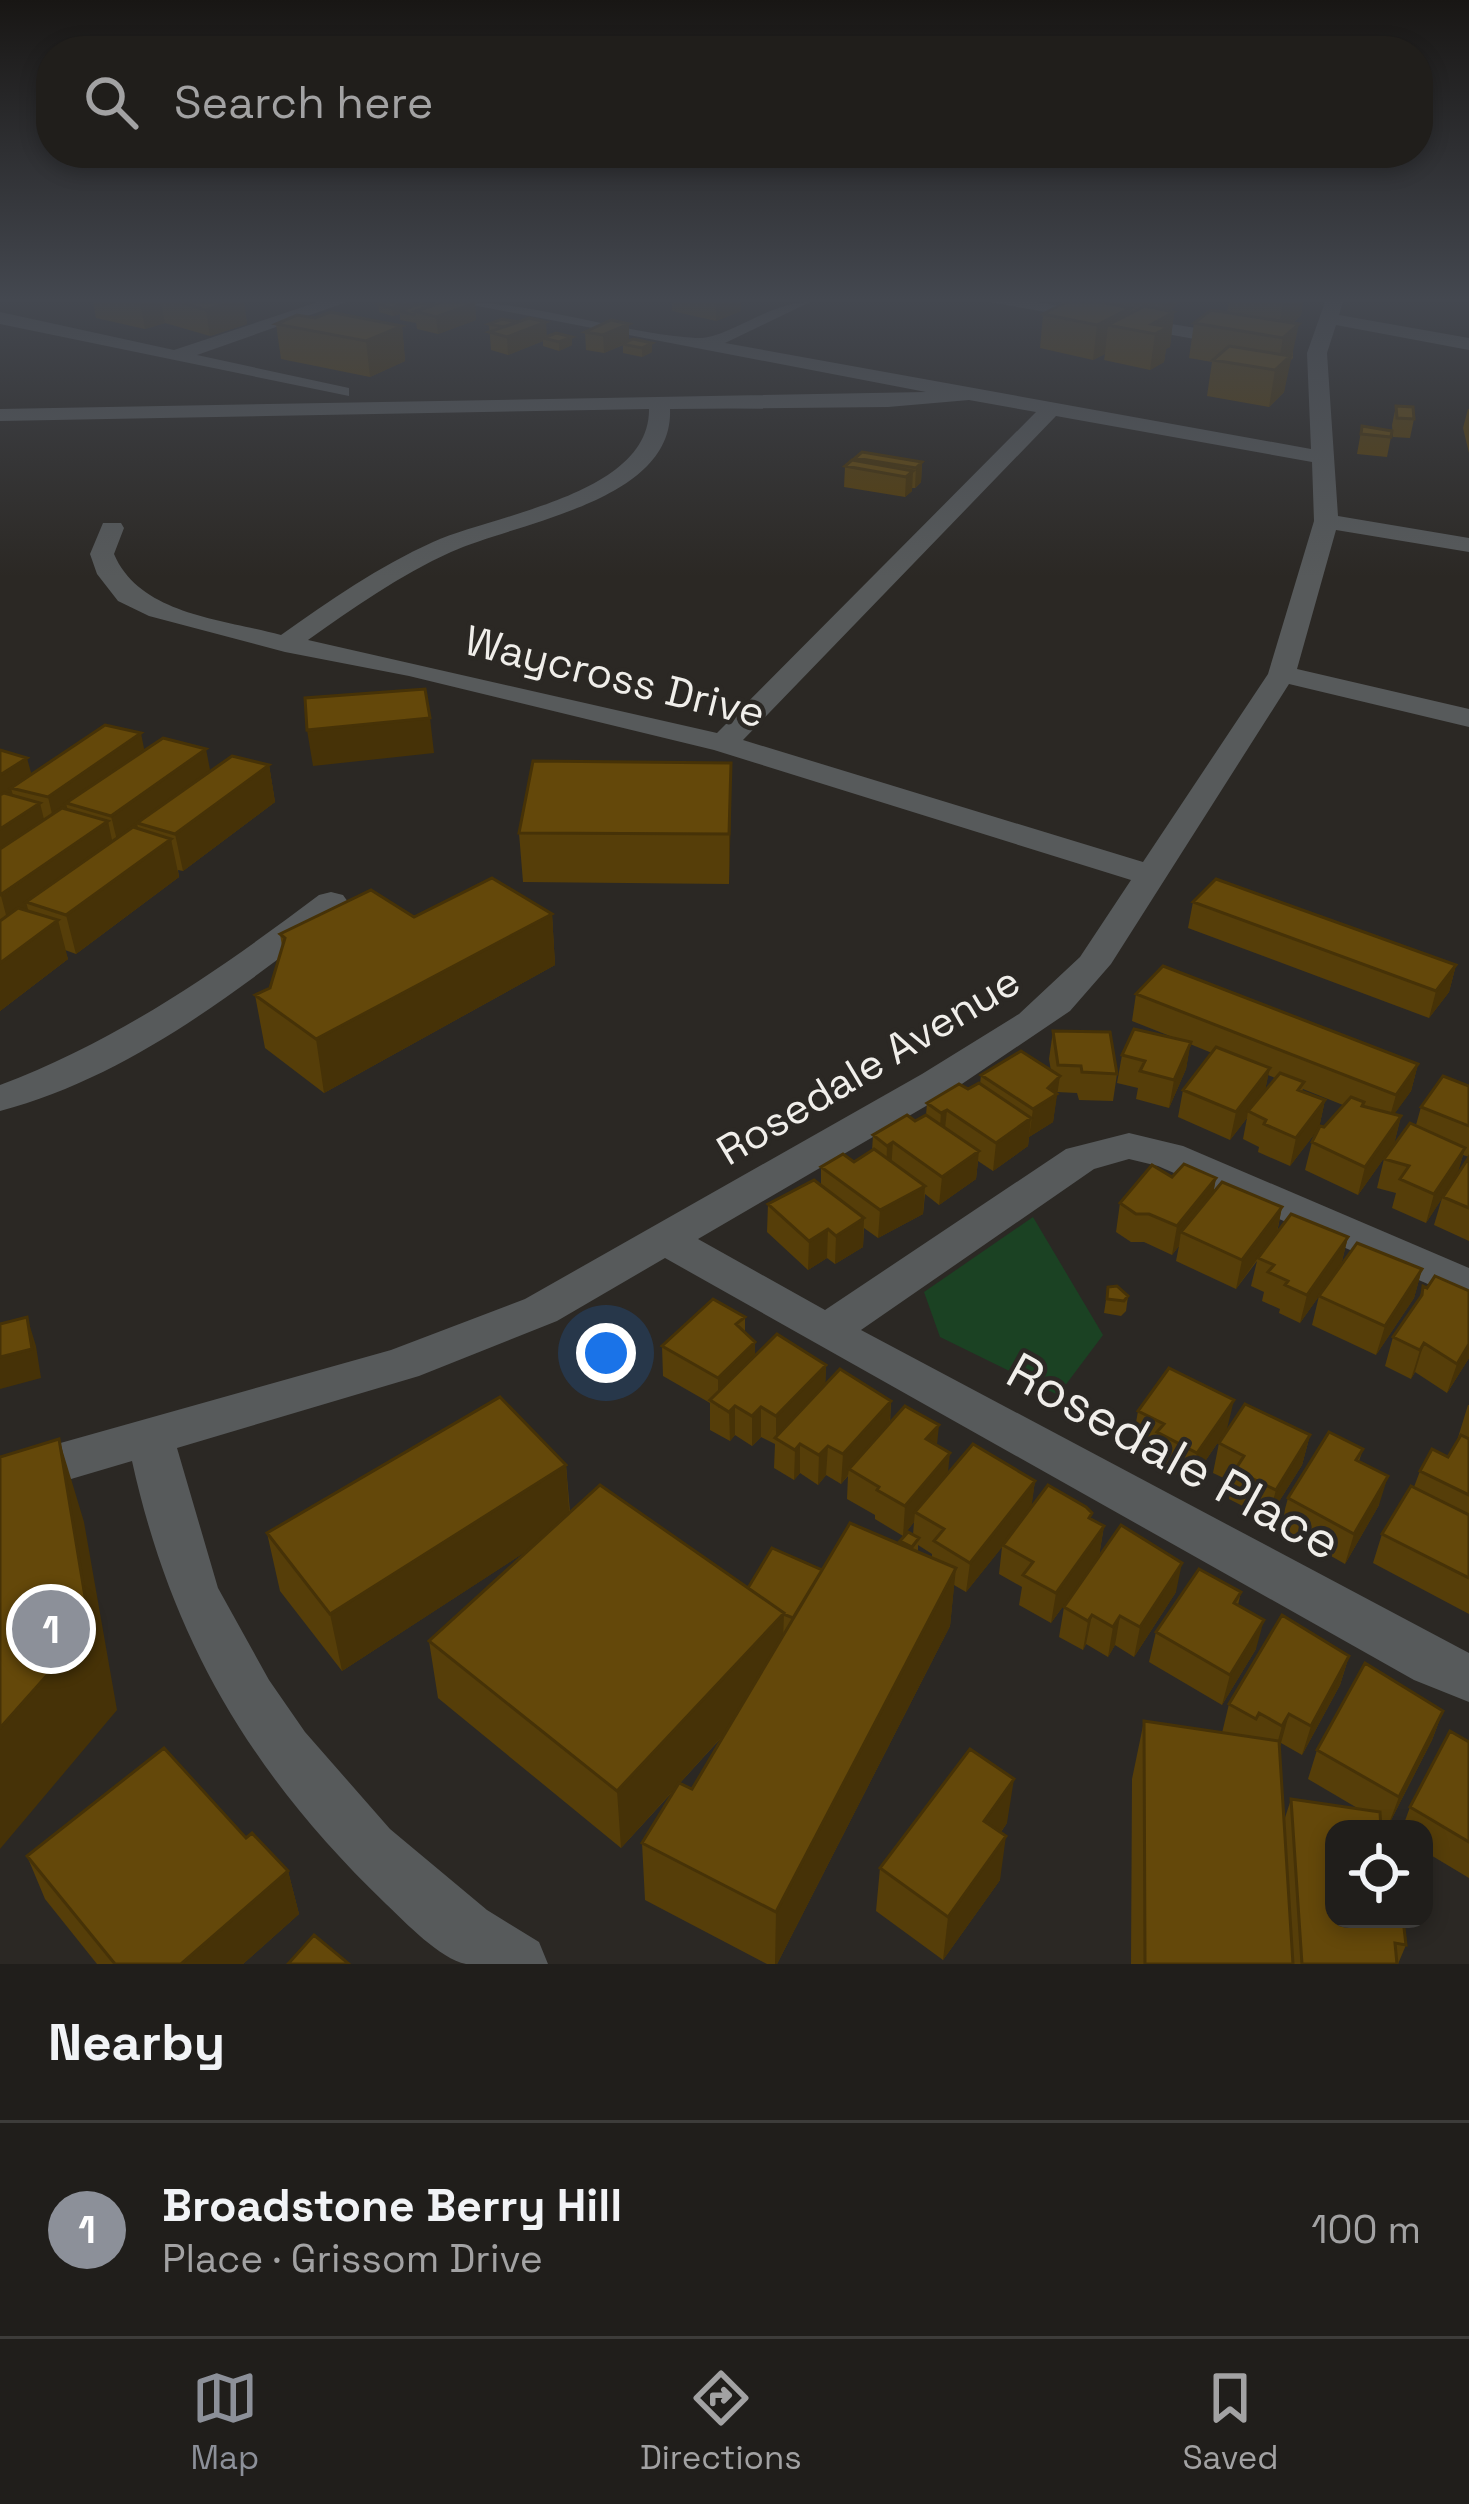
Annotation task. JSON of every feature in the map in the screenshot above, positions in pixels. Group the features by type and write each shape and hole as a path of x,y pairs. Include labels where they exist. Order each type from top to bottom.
{"street":[{"path":"348,394 397,405"},
{"path":"955,394 1324,458"},
{"name":"Rosedale Avenue","path":"0,1480 473,1340 573,1295 1032,1022 1084,974 1282,674 1326,521 1316,394"},
{"path":"0,415 397,405 888,401 962,395"},
{"path":"286,644 359,592 448,544 564,504 629,471 656,445 665,421 659,402"},
{"path":"723,742 1050,410"},
{"path":"1326,521 1469,545"},
{"name":"Waycross Drive","path":"112,528 102,554 110,574 127,595 158,610 286,644 723,742 1152,876"},
{"path":"1282,674 1469,718"},
{"path":"0,1099 84,1067 220,987 331,902"},
{"path":"826,1331 1080,1159 1116,1147 1169,1155 1469,1286"},
{"name":"Rosedale Place","path":"667,1240 1433,1664 1469,1678"},
{"path":"150,1438 190,1584 228,1665 275,1739 336,1811 422,1896 517,1964"}],"green space":[{"path":"1033,1217 1103,1335 1058,1395 940,1337 924,1292"}],"building":[{"path":"1396,406 1413,407 1414,419 1397,418"},
{"path":"1362,426 1392,431 1391,437 1361,434"},
{"path":"862,452 922,462 916,468 855,458"},
{"path":"852,460 913,471 906,477 845,466"},
{"path":"425,689 430,718 307,730 305,698"},
{"path":"105,725 141,733 48,797 11,788"},
{"path":"163,738 206,749 111,816 66,803"},
{"path":"0,750 27,758 0,775"},
{"path":"232,756 269,765 175,834 137,823"},
{"path":"533,761 731,763 729,834 519,833"},
{"path":"0,795 40,803 0,829"},
{"path":"62,808 108,821 0,895 0,849"},
{"path":"133,827 171,839 66,915 26,902"},
{"path":"492,878 552,914 316,1039 255,995 270,988 285,938 280,934 371,890 414,917"},
{"path":"1216,879 1456,965 1436,991 1193,902"},
{"path":"18,908 58,920 0,963 0,921"},
{"path":"1163,966 1418,1064 1396,1095 1136,994"},
{"path":"1134,1029 1191,1042 1174,1080 1140,1071 1145,1061 1122,1055"},
{"path":"1053,1031 1110,1032 1117,1074 1058,1065"},
{"path":"1216,1047 1270,1068 1236,1112 1183,1090"},
{"path":"1021,1051 1060,1076 1048,1088 1057,1094 1033,1109 981,1075"},
{"path":"1280,1073 1304,1082 1298,1090 1325,1100 1296,1138 1248,1111"},
{"path":"1443,1076 1469,1086 1469,1126 1421,1107"},
{"path":"979,1083 1031,1118 996,1143 947,1110 941,1113 927,1103 959,1084 968,1089"},
{"path":"1351,1097 1364,1102 1362,1106 1401,1116 1365,1167 1312,1142 1320,1126"},
{"path":"907,1115 915,1121 926,1115 979,1151 942,1177 893,1142 887,1146 873,1135"},
{"path":"1410,1123 1465,1148 1434,1194 1400,1179 1409,1166 1384,1159"},
{"path":"874,1149 925,1186 880,1210 821,1167 843,1154 854,1162"},
{"path":"1469,1157 1469,1208 1443,1197"},
{"path":"1184,1164 1216,1178 1177,1226 1149,1214 1136,1214 1120,1203 1152,1165 1172,1177"},
{"path":"814,1180 864,1218 836,1236 828,1229 809,1241 768,1204"},
{"path":"1222,1182 1282,1207 1242,1260 1181,1232"},
{"path":"1291,1214 1348,1237 1307,1295 1285,1285 1288,1281 1268,1272 1274,1265 1258,1258"},
{"path":"1357,1243 1422,1269 1385,1326 1319,1296"},
{"path":"1435,1276 1469,1291 1469,1344 1457,1364 1424,1343 1420,1350 1393,1337 1422,1295 1423,1286 1427,1288"},
{"path":"1117,1286 1128,1296 1124,1301 1107,1299 1108,1287"},
{"path":"713,1299 745,1317 736,1324 755,1342 718,1378 662,1346"},
{"path":"27,1317 32,1349 0,1357 0,1324"},
{"path":"777,1334 826,1365 776,1416 761,1407 752,1416 735,1406 729,1412 710,1400"},
{"path":"1169,1368 1234,1400 1197,1453 1157,1432 1164,1424 1138,1411"},
{"path":"840,1369 891,1401 843,1454 828,1446 819,1455 800,1444 795,1450 775,1438"},
{"path":"500,1397 566,1465 330,1614 267,1533"},
{"path":"1245,1404 1310,1435 1276,1490 1235,1470 1244,1456 1219,1443"},
{"path":"905,1406 939,1425 926,1439 950,1453 905,1506 849,1469"},
{"path":"1329,1432 1363,1449 1356,1460 1388,1476 1354,1534 1288,1498"},
{"path":"1461,1435 1469,1439 1469,1495 1420,1471 1432,1449 1448,1457"},
{"path":"59,1439 90,1627 0,1728 0,1457"},
{"path":"973,1444 1035,1481 970,1563 934,1541 944,1529 915,1512"},
{"path":"600,1485 784,1613 617,1791 429,1641"},
{"path":"1048,1485 1086,1507 1092,1513 1089,1518 1104,1526 1056,1593 1023,1575 1033,1562 1003,1545"},
{"path":"1411,1486 1469,1515 1469,1578 1382,1534"},
{"path":"850,1523 956,1568 776,1912 642,1843 679,1783 692,1789"},
{"path":"1121,1525 1182,1563 1140,1627 1120,1616 1113,1627 1092,1615 1088,1621 1064,1607"},
{"path":"908,1532 919,1538 912,1547 900,1541"},
{"path":"772,1548 822,1570 793,1618 748,1588"},
{"path":"1199,1569 1241,1592 1234,1603 1264,1620 1230,1675 1156,1632"},
{"path":"1282,1615 1349,1656 1311,1726 1289,1714 1282,1726 1229,1704"},
{"path":"1365,1663 1443,1711 1399,1797 1317,1750"},
{"path":"1144,1721 1279,1741 1293,1964 1145,1964"},
{"path":"1450,1731 1469,1742 1469,1842 1410,1807"},
{"path":"164,1748 246,1838 252,1833 288,1871 181,1964 115,1964 27,1856"},
{"path":"970,1749 1014,1779 984,1821 1006,1836 948,1917 880,1868"},
{"path":"1291,1799 1380,1812 1380,1820 1325,1820 1325,1928 1404,1928 1406,1945 1395,1943 1397,1964 1302,1964"},
{"path":"314,1935 349,1964 288,1964"}],"place":[{"name":"Broadstone Berry Hill","path":"51,1629"}]}
